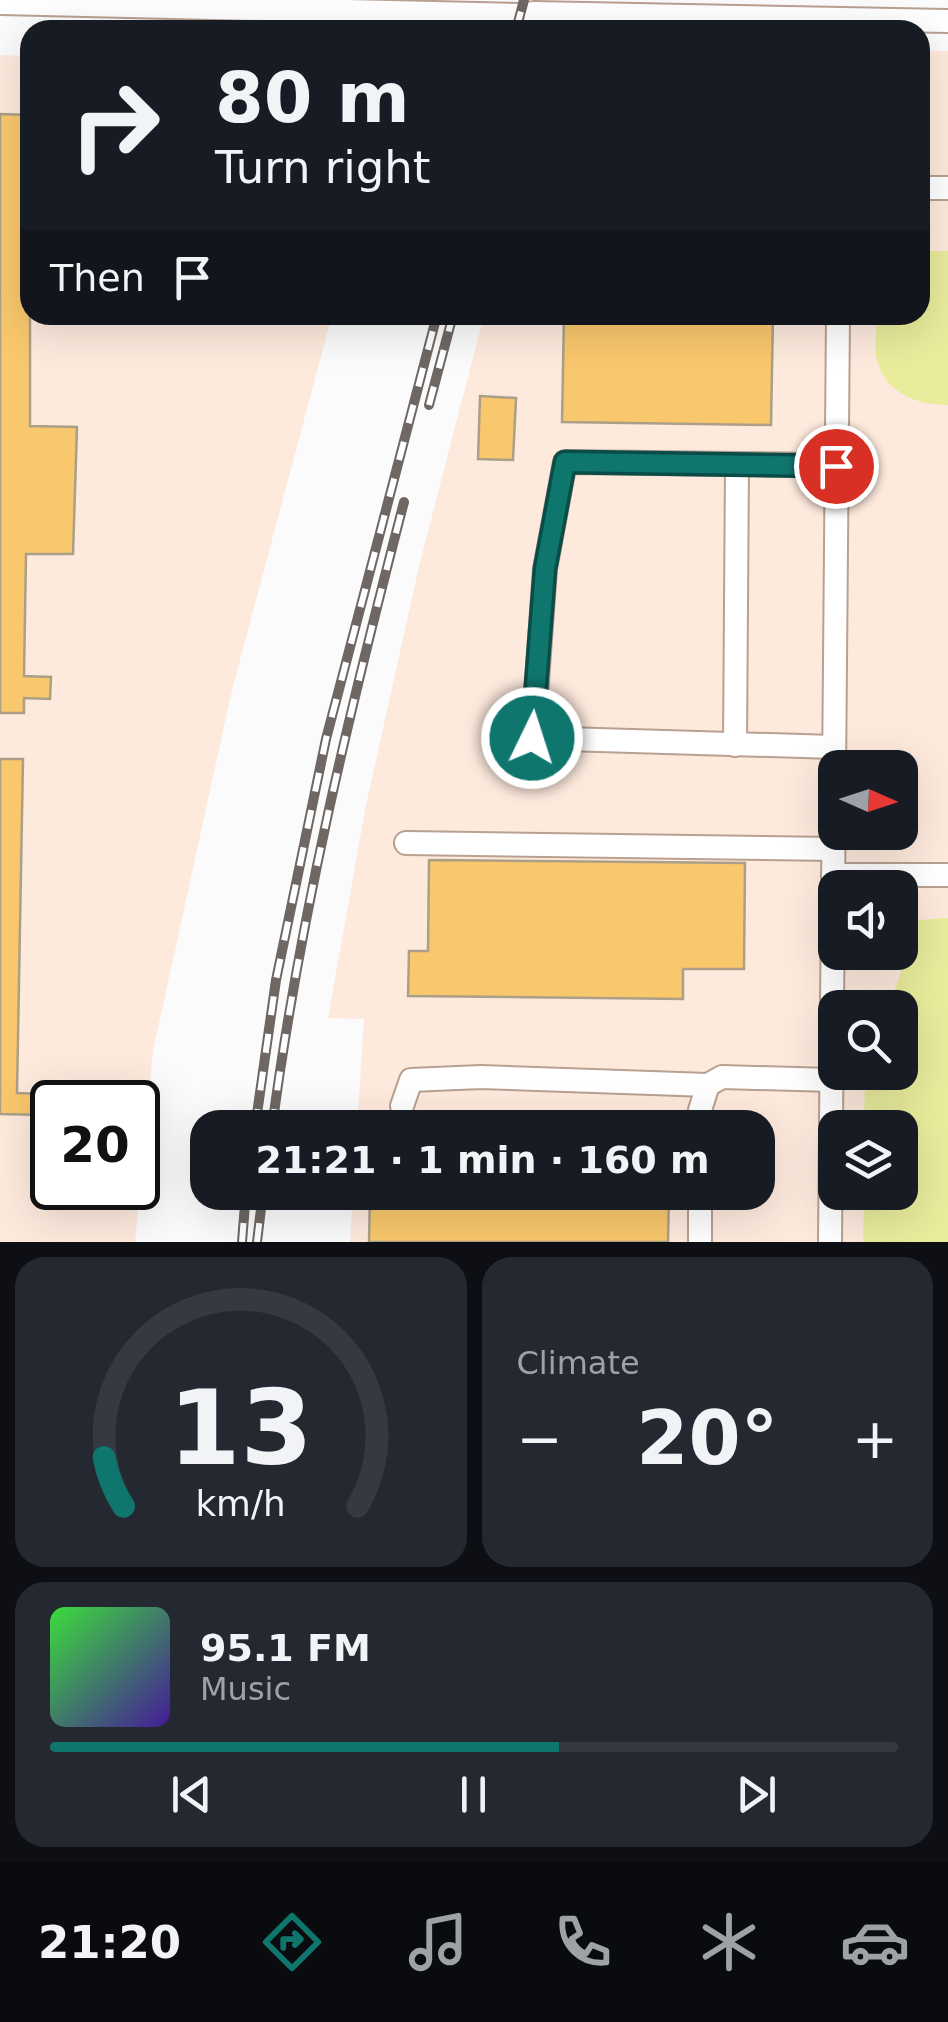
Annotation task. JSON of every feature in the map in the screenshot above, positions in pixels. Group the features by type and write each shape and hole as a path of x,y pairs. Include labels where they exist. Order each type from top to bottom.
{"street":[{"path":"0,3 755,8 819,20"},
{"path":"836,466 565,462 545,569 532,738 834,747 838,325"},
{"path":"734,745 737,464"},
{"path":"406,844 818,849"},
{"path":"918,875 948,875"},
{"path":"402,1106 410,1080 481,1077 708,1085 722,1077 818,1080"},
{"path":"700,1110 708,1085"},
{"path":"830,1242 832,1090"},
{"path":"700,1210 700,1242"}],"shaded area":[{"path":"930,51 948,51 948,1242 350,1242 352,1210 775,1210 775,1110 358,1110 364,1019 328,1018 365,810 419,566 481,325 930,325"},
{"path":"0,55 20,56 20,325 329,325 232,690 153,1051 150,1080 30,1080 30,1210 138,1210 135,1242 0,1242"}],"green space":[{"path":"930,251 948,251 948,405 913,399 893,387 880,368 877,325 930,325"},
{"path":"948,918 948,1242 863,1242 864,1210 918,1210 918,1110 864,1110 865,1090 918,1090 918,990 894,990 902,970 918,970 919,920"}],"building":[{"path":"0,114 20,115 20,325 30,325 30,426 77,427 73,554 26,554 24,676 51,677 50,699 24,698 24,713 0,713"},
{"path":"564,325 773,325 771,425 562,422"},
{"path":"480,396 516,398 513,460 478,459"},
{"path":"0,759 23,759 17,1093 30,1094 30,1115 0,1114"},
{"path":"429,860 745,863 744,969 683,969 683,999 408,996 409,951 428,951"},
{"path":"370,1210 669,1210 668,1242 369,1242"}],"railway":[{"path":"519,20 524,0"},
{"path":"258,1110 276,980 326,739 434,325"},
{"path":"429,405 450,325"},
{"path":"274,1110 328,813 404,502"},
{"path":"242,1242 245,1210"},
{"path":"257,1242 261,1210"}],"route":[{"path":"532,738 545,569 565,462 836,466"}]}
